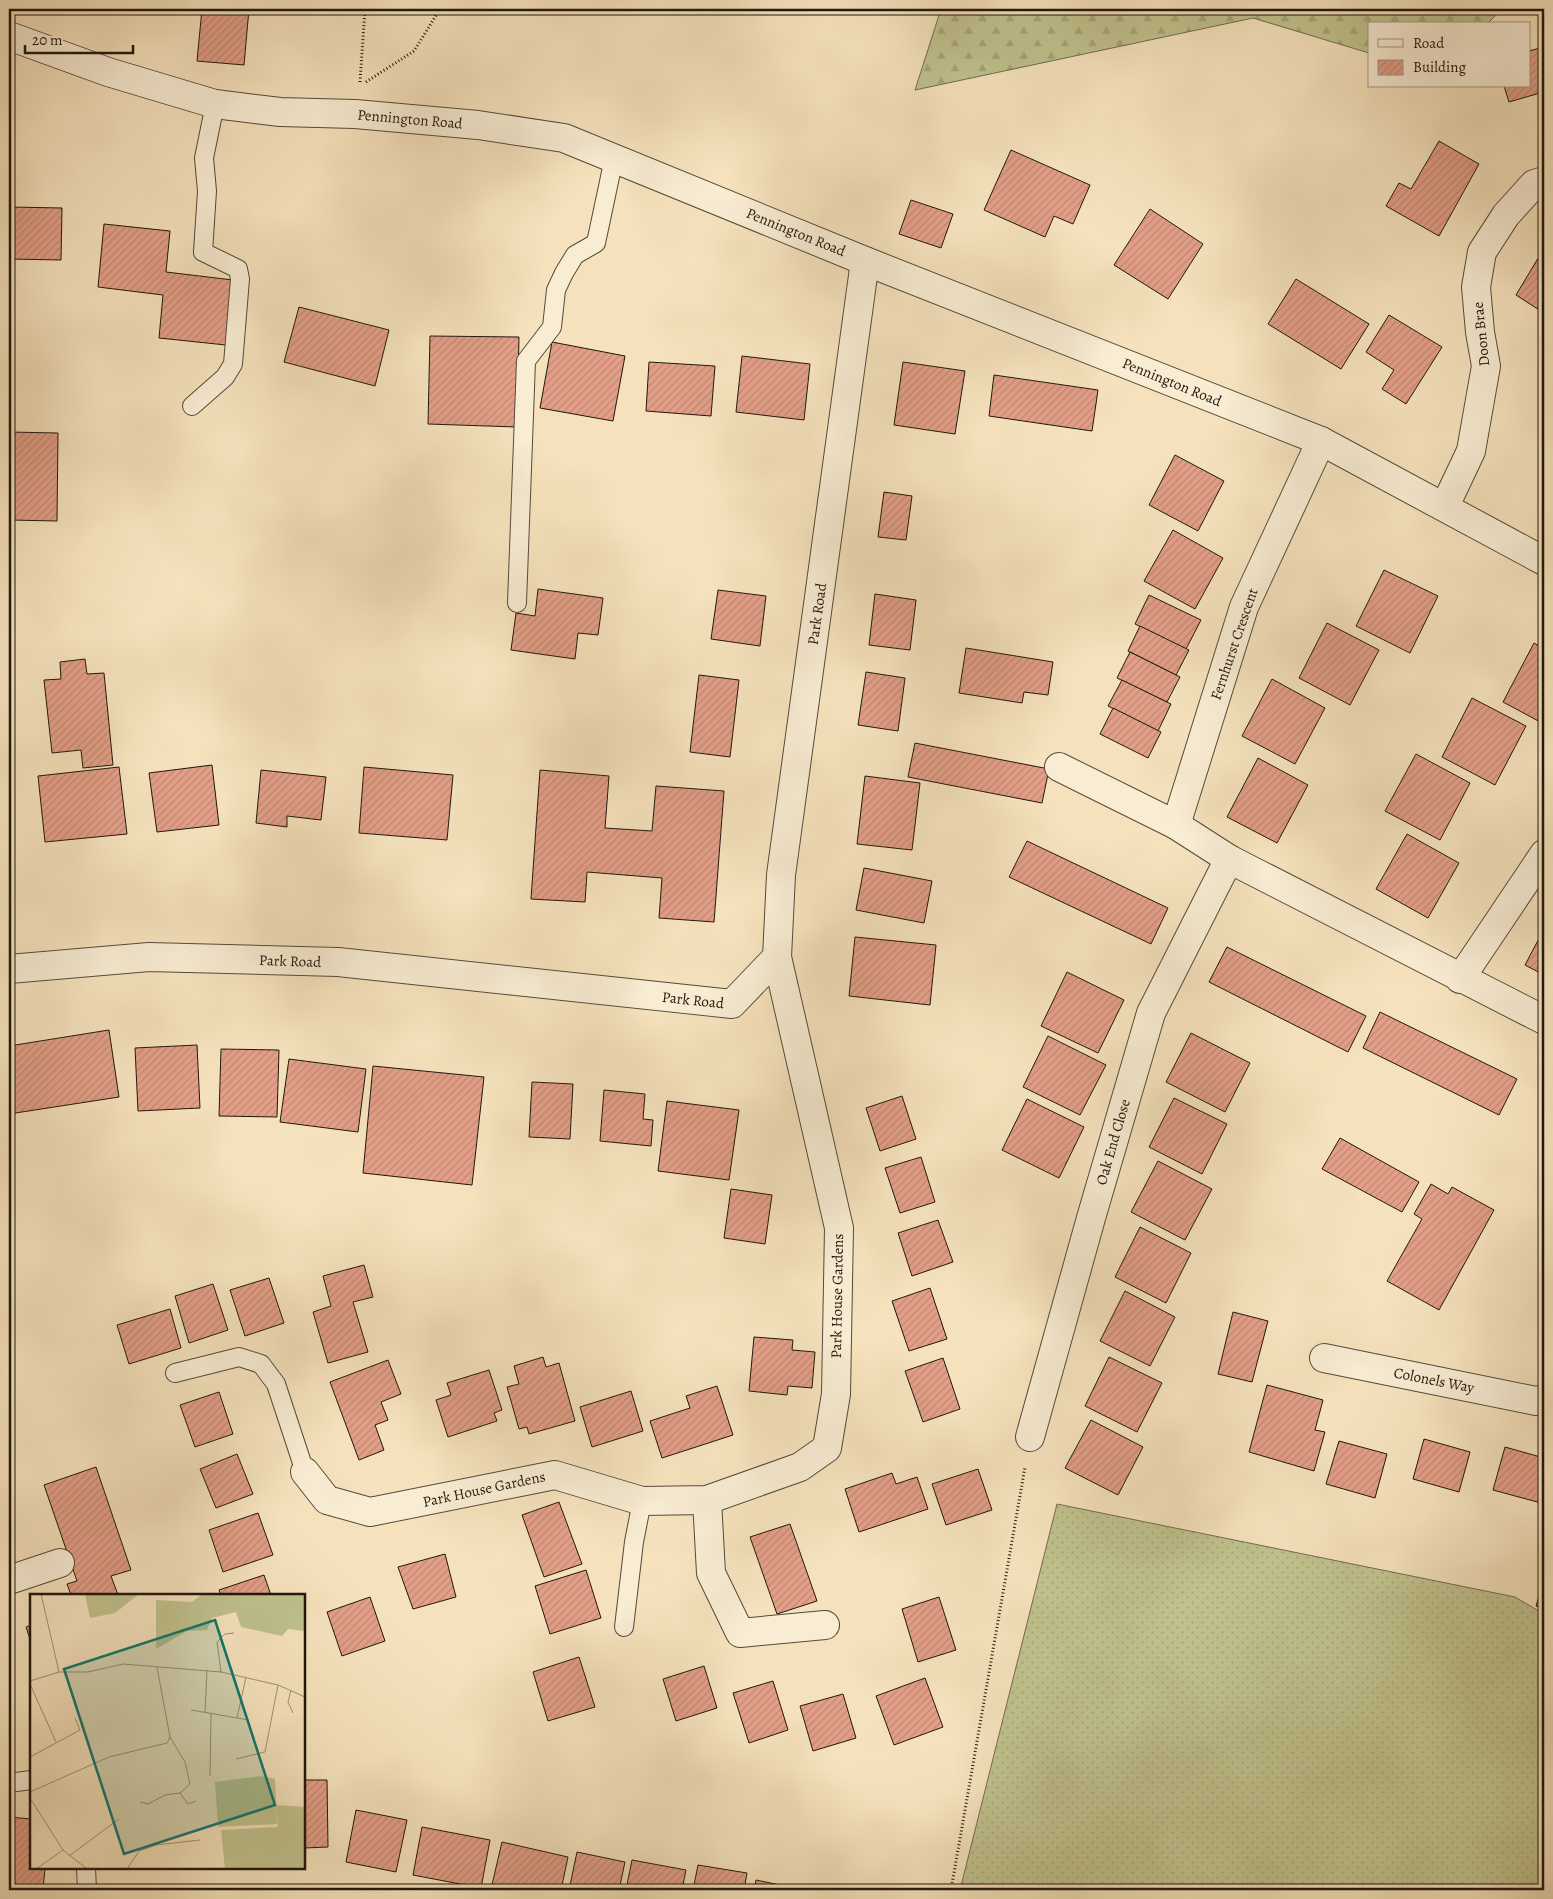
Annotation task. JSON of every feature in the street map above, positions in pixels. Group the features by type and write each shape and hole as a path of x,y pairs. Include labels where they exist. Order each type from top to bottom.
{"street":[{"name":"Pennington Road","path":"9,36 108,72 215,104 280,112 355,114 478,125 564,138 865,261 1321,441 1445,506 1544,561"},
{"name":"Doon Brae","path":"1445,506 1471,451 1486,366 1480,332 1476,287 1482,252 1506,215 1534,184 1544,181"},
{"name":"Park Road","path":"9,969 149,957 338,962 732,1004 777,957 781,875 865,261"},
{"name":"Fernhurst Crescent","path":"1176,825 1244,607 1321,441"},
{"path":"1059,767 1176,825 1229,859 1460,979 1544,1020"},
{"path":"1460,979 1544,854"},
{"name":"Oak End Close","path":"1030,1437 1151,1013 1229,859"},
{"name":"Park House Gardens","path":"304,1472 327,1500 370,1512 555,1475 642,1501 707,1500 800,1468 827,1448 836,1394 838,1228 777,957"},
{"name":"Colonels Way","path":"1324,1358 1536,1400 1544,1399"},
{"path":"707,1500 711,1573 740,1633 825,1625"},
{"path":"9,1580 60,1563"}],"lane":[{"path":"192,406 225,377 233,364 240,279 238,268 203,252 207,191 204,158 215,104"},
{"path":"517,603 526,360 552,327 556,290 564,273 575,255 596,243 614,158"},
{"path":"175,1373 240,1357 261,1364 276,1384 304,1472"},
{"path":"624,1627 634,1542 642,1501"},
{"path":"9,1783 30,1780"},
{"path":"86,1869 87,1890"}],"path":[{"path":"365,9 359,86 414,51 440,9"},
{"path":"951,1890 1030,1437"}],"green space":[{"path":"941,9 1502,9 1489,22 1368,22 1368,53 1253,18 915,90"},
{"path":"1057,1504 1515,1597 1544,1614 1544,1890 960,1890"}],"building":[{"path":"202,9 249,9 244,65 197,61"},
{"path":"1544,47 1544,107 1540,93 1509,102 1505,88 1530,88 1530,51"},
{"path":"1439,141 1479,164 1439,236 1386,206 1399,183 1411,189"},
{"path":"1011,150 1090,185 1073,224 1054,216 1045,237 984,210"},
{"path":"911,200 953,214 941,248 899,234"},
{"path":"9,207 62,208 61,260 9,259"},
{"path":"1150,209 1203,244 1168,299 1114,265"},
{"path":"104,224 170,231 166,272 233,280 226,345 159,338 163,295 98,287"},
{"path":"1544,251 1544,313 1516,295"},
{"path":"1296,279 1369,324 1341,369 1268,324"},
{"path":"299,307 389,330 375,386 284,362"},
{"path":"1389,315 1442,347 1406,404 1382,389 1394,370 1366,352"},
{"path":"430,336 519,337 517,427 428,424"},
{"path":"552,342 625,356 613,421 540,408"},
{"path":"742,356 810,364 804,420 736,412"},
{"path":"649,362 715,366 711,416 646,411"},
{"path":"903,362 965,371 955,434 894,425"},
{"path":"994,375 1098,390 1092,431 989,416"},
{"path":"9,432 58,433 57,521 9,520"},
{"path":"1175,455 1224,481 1198,531 1149,505"},
{"path":"884,492 912,496 906,540 878,537"},
{"path":"1173,530 1223,558 1195,609 1144,581"},
{"path":"1384,570 1438,596 1410,653 1356,626"},
{"path":"538,589 603,598 598,635 578,633 575,659 511,650 516,613 535,616"},
{"path":"718,590 766,596 760,646 711,639"},
{"path":"875,594 916,600 910,650 869,645"},
{"path":"1149,595 1201,620 1186,649 1135,624"},
{"path":"1327,623 1379,650 1350,705 1299,678"},
{"path":"1140,626 1189,650 1176,675 1128,651"},
{"path":"1534,643 1544,649 1544,724 1503,702"},
{"path":"966,648 1053,662 1048,695 1024,692 1022,703 959,693"},
{"path":"1130,652 1180,677 1167,702 1117,678"},
{"path":"85,659 87,674 104,673 113,765 83,768 81,750 52,753 44,680 61,679 60,662"},
{"path":"866,672 905,678 898,731 858,725"},
{"path":"699,675 739,680 730,757 690,752"},
{"path":"1272,679 1325,708 1295,764 1242,736"},
{"path":"1122,680 1171,704 1158,731 1108,706"},
{"path":"1472,698 1526,726 1495,785 1442,757"},
{"path":"1113,708 1161,732 1148,758 1100,734"},
{"path":"915,743 1049,769 1042,803 908,777"},
{"path":"1416,754 1470,783 1440,840 1385,811"},
{"path":"1258,758 1308,785 1277,843 1227,817"},
{"path":"212,765 219,825 157,832 149,773"},
{"path":"119,767 127,834 45,842 38,776"},
{"path":"364,767 453,775 447,840 359,833"},
{"path":"261,770 326,777 321,820 287,816 287,827 256,823"},
{"path":"540,770 609,776 605,828 652,831 656,786 724,791 714,922 659,918 662,878 587,872 585,902 531,899"},
{"path":"865,776 920,783 912,850 857,844"},
{"path":"1407,834 1459,863 1428,918 1376,889"},
{"path":"1027,841 1168,908 1151,944 1009,877"},
{"path":"864,868 932,881 924,923 856,910"},
{"path":"1544,929 1544,975 1525,965"},
{"path":"855,937 936,945 930,1005 849,996"},
{"path":"1227,947 1366,1016 1348,1052 1209,982"},
{"path":"1067,972 1124,1000 1098,1053 1041,1026"},
{"path":"1380,1012 1517,1079 1499,1115 1363,1048"},
{"path":"109,1030 119,1097 9,1114 9,1046"},
{"path":"1191,1033 1250,1063 1225,1112 1166,1082"},
{"path":"1048,1036 1106,1065 1080,1115 1023,1087"},
{"path":"197,1045 200,1108 138,1111 135,1048"},
{"path":"221,1049 279,1050 277,1117 219,1116"},
{"path":"289,1059 366,1069 358,1132 280,1122"},
{"path":"373,1066 484,1077 472,1185 363,1173"},
{"path":"532,1082 573,1084 570,1139 529,1137"},
{"path":"604,1090 645,1094 643,1119 653,1120 651,1146 600,1141"},
{"path":"902,1096 916,1139 880,1151 866,1108"},
{"path":"1174,1098 1227,1124 1202,1174 1149,1147"},
{"path":"1027,1099 1084,1127 1059,1178 1002,1150"},
{"path":"667,1101 739,1110 729,1180 658,1171"},
{"path":"1340,1138 1419,1182 1402,1212 1322,1169"},
{"path":"921,1157 935,1202 900,1213 885,1168"},
{"path":"1158,1161 1212,1189 1185,1240 1131,1212"},
{"path":"1431,1184 1448,1194 1452,1187 1494,1210 1439,1310 1387,1281 1422,1219 1414,1214"},
{"path":"731,1189 772,1195 765,1244 724,1238"},
{"path":"938,1220 953,1262 912,1276 898,1233"},
{"path":"1140,1227 1191,1253 1166,1303 1115,1277"},
{"path":"364,1265 373,1297 353,1302 368,1352 328,1363 313,1312 331,1306 323,1276"},
{"path":"269,1278 284,1323 245,1336 230,1290"},
{"path":"213,1284 228,1330 189,1343 175,1296"},
{"path":"930,1288 947,1339 909,1351 892,1301"},
{"path":"1125,1291 1175,1317 1150,1366 1100,1341"},
{"path":"170,1309 181,1348 129,1364 117,1325"},
{"path":"1544,1310 1544,1325 1539,1323"},
{"path":"1233,1312 1268,1321 1252,1382 1218,1374"},
{"path":"754,1337 793,1340 792,1350 815,1352 812,1388 788,1386 787,1395 749,1391"},
{"path":"543,1357 546,1367 559,1363 575,1421 529,1434 527,1427 519,1429 507,1387 519,1384 514,1366"},
{"path":"1109,1357 1162,1383 1137,1432 1085,1406"},
{"path":"943,1358 960,1409 923,1422 905,1371"},
{"path":"388,1360 401,1394 381,1402 388,1420 375,1425 384,1450 359,1460 330,1382"},
{"path":"489,1370 502,1410 494,1413 497,1421 448,1437 436,1400 451,1395 447,1383"},
{"path":"1267,1385 1323,1400 1315,1430 1325,1432 1314,1471 1249,1452"},
{"path":"717,1386 733,1435 662,1458 650,1421 690,1408 686,1396"},
{"path":"631,1391 643,1431 592,1447 580,1407"},
{"path":"219,1392 233,1434 195,1447 180,1405"},
{"path":"1091,1420 1143,1447 1118,1495 1065,1468"},
{"path":"1424,1439 1470,1452 1459,1492 1413,1479"},
{"path":"1339,1441 1387,1454 1375,1498 1326,1484"},
{"path":"1505,1447 1544,1458 1544,1492 1541,1503 1493,1490"},
{"path":"237,1454 253,1494 216,1508 200,1469"},
{"path":"96,1467 131,1570 111,1576 118,1594 71,1594 67,1584 77,1581 44,1485"},
{"path":"978,1469 992,1510 946,1525 932,1484"},
{"path":"892,1473 896,1484 917,1477 928,1509 859,1532 845,1489"},
{"path":"559,1502 582,1564 544,1577 522,1515"},
{"path":"258,1513 273,1555 223,1572 209,1530"},
{"path":"790,1524 817,1601 777,1614 750,1537"},
{"path":"445,1554 456,1597 413,1609 398,1567"},
{"path":"586,1570 601,1618 550,1634 535,1586"},
{"path":"264,1575 271,1594 221,1594 219,1590"},
{"path":"1544,1580 1544,1608 1536,1606"},
{"path":"370,1597 385,1641 342,1656 327,1612"},
{"path":"939,1597 956,1650 918,1662 902,1609"},
{"path":"30,1625 30,1639 26,1627"},
{"path":"579,1657 595,1707 548,1721 533,1672"},
{"path":"704,1666 717,1708 676,1721 663,1679"},
{"path":"925,1678 943,1727 894,1745 876,1696"},
{"path":"773,1681 788,1730 749,1743 733,1693"},
{"path":"843,1694 856,1738 813,1751 800,1706"},
{"path":"305,1780 327,1780 328,1847 305,1848"},
{"path":"356,1810 407,1820 396,1872 346,1862"},
{"path":"9,1817 30,1819 30,1869 45,1869 43,1890 9,1890"},
{"path":"422,1827 490,1840 481,1888 413,1875"},
{"path":"502,1842 568,1857 561,1890 491,1889"},
{"path":"577,1852 625,1862 619,1890 569,1890"},
{"path":"632,1860 686,1870 682,1890 626,1890"},
{"path":"698,1865 747,1873 744,1890 693,1890"},
{"path":"756,1880 804,1890 754,1890"}]}
